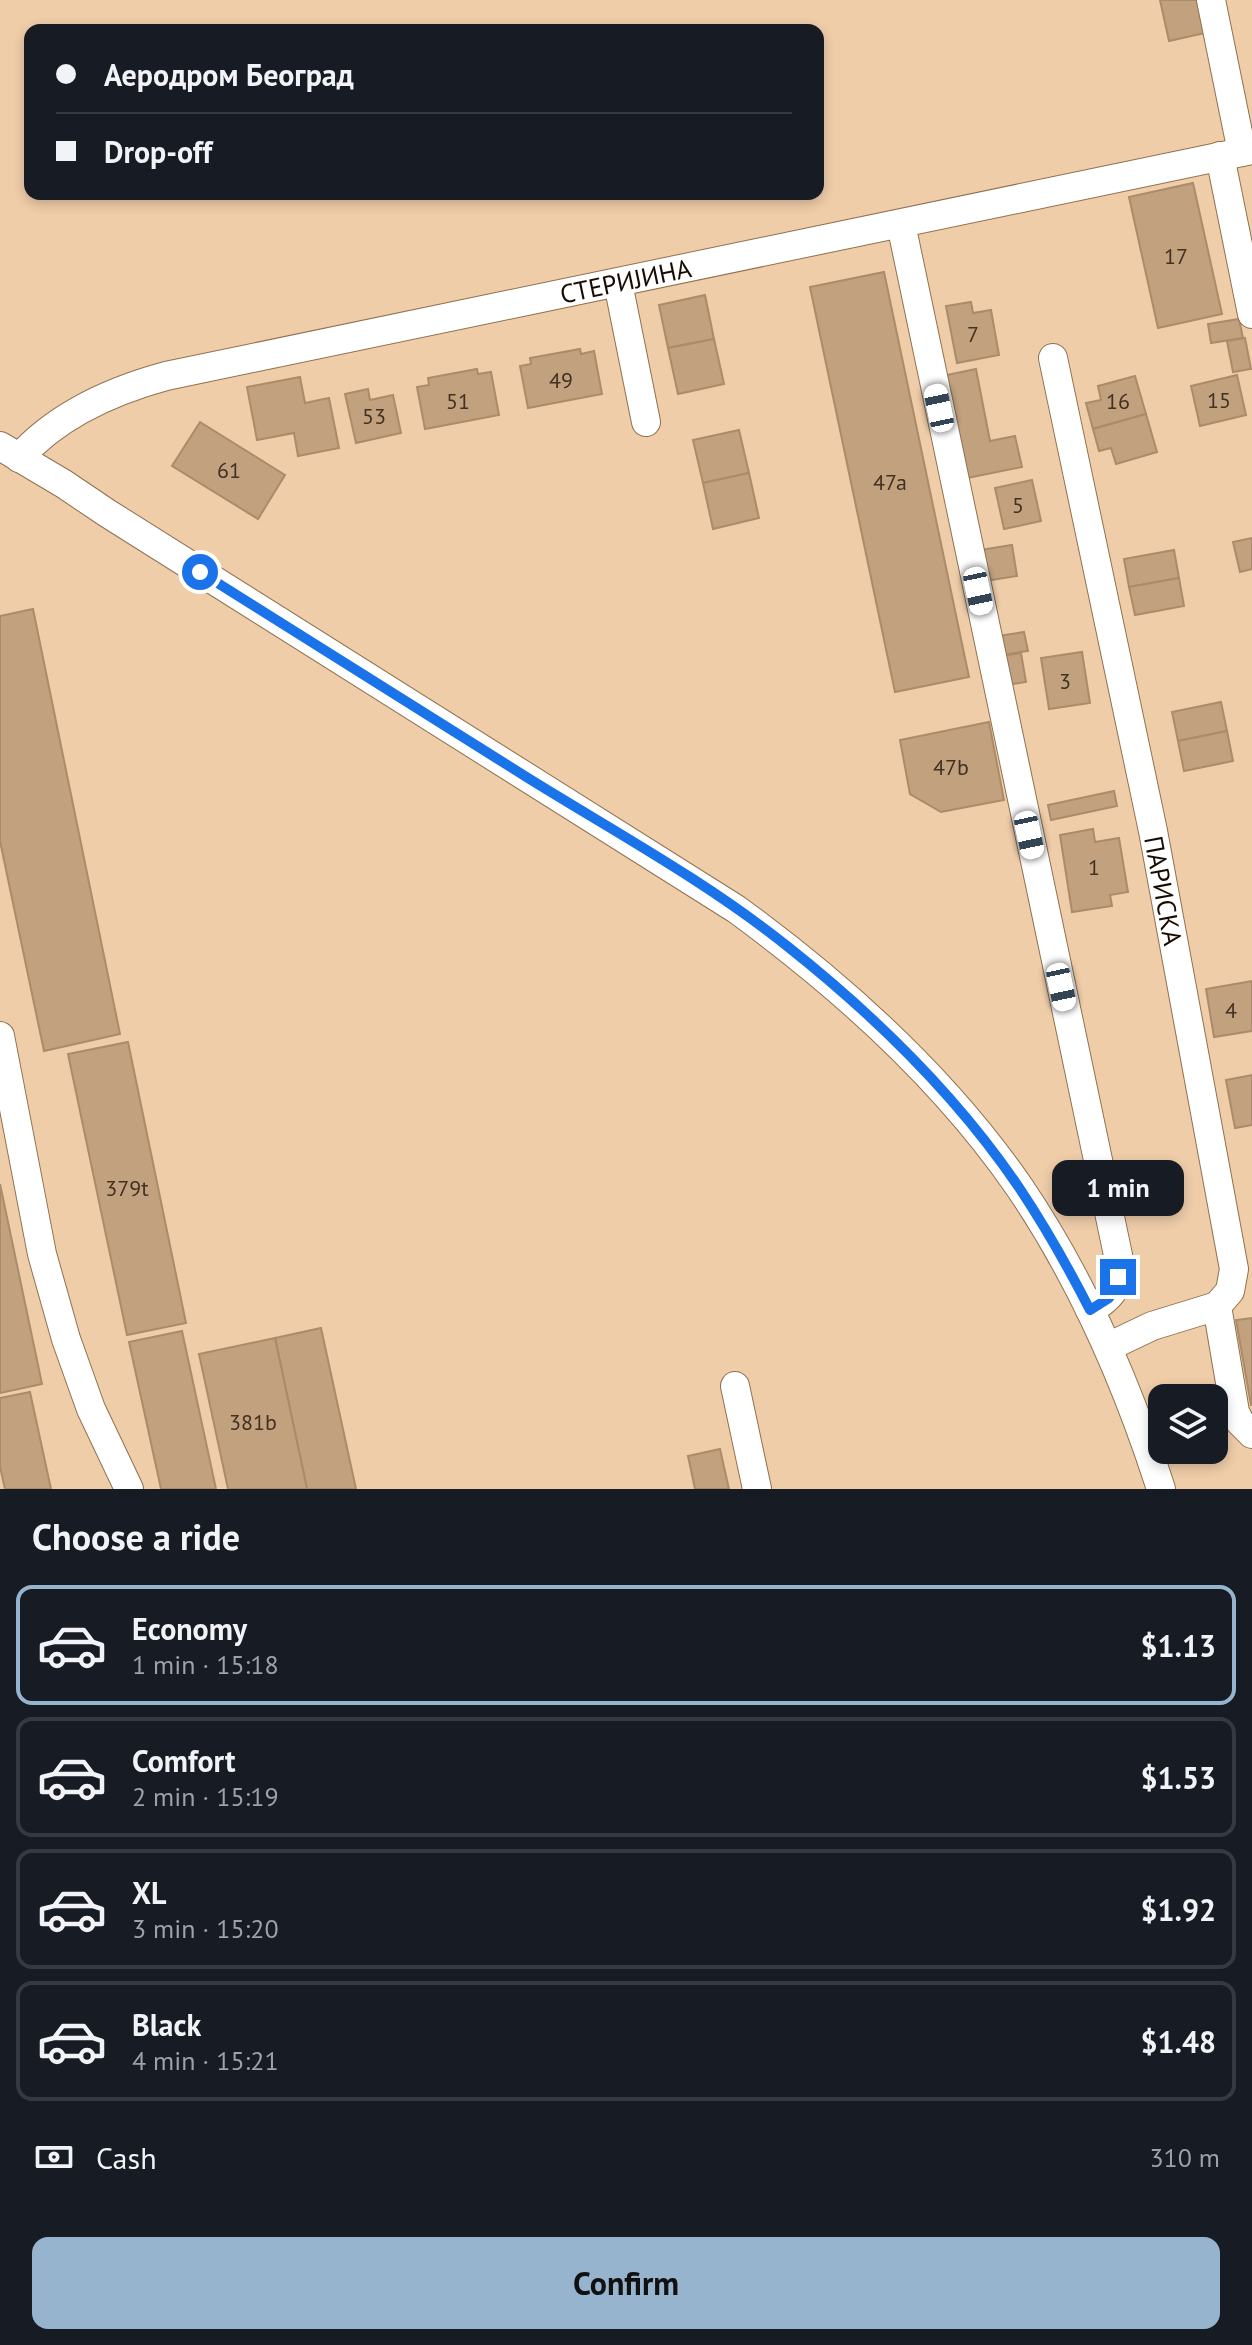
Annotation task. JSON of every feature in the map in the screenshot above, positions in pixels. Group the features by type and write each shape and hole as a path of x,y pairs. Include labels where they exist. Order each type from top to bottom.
{"street":[{"path":"1211,0 1240,141 1252,314"},
{"name":"СТЕРИЈИНА","path":"9,452 33,442 63,419 145,381 901,224 1240,141"},
{"path":"901,224 1118,1255 1116,1287 1109,1298 1090,1310"},
{"path":"618,283 646,422"},
{"name":"ПАРИСКА","path":"1053,358 1153,831 1231,1248 1234,1269 1230,1291 1217,1306"},
{"path":"9,452 685,876 786,945 846,995 898,1046 979,1135 1040,1220 1108,1347 1129,1396 1161,1489"},
{"path":"0,1036 42,1254 62,1325 91,1409 129,1489"},
{"path":"1108,1347 1152,1326 1217,1306 1235,1412 1252,1434"},
{"path":"735,1386 757,1489"}],"building":[{"path":"1160,0 1198,0 1205,33 1169,41"},
{"path":"1193,183 1222,314 1158,328 1129,197"},
{"path":"884,272 969,677 895,692 810,287"},
{"path":"705,295 714,339 668,348 659,305"},
{"path":"971,302 973,313 991,310 999,355 957,363 946,306"},
{"path":"1239,319 1243,338 1211,343 1208,324"},
{"path":"1245,338 1251,369 1233,372 1227,341"},
{"path":"714,339 724,384 678,394 668,348"},
{"path":"580,349 581,354 594,351 602,394 528,408 520,366 531,364 530,358"},
{"path":"477,369 478,374 491,372 499,415 425,429 417,387 429,385 428,378"},
{"path":"976,369 990,441 1015,436 1022,467 967,478 947,375"},
{"path":"1237,375 1246,415 1200,426 1191,386"},
{"path":"1135,376 1146,414 1093,429 1086,403 1101,400 1098,386"},
{"path":"300,377 305,403 329,398 339,448 298,456 294,433 257,440 247,387"},
{"path":"368,389 370,400 393,395 401,433 356,443 345,394"},
{"path":"1146,414 1157,452 1116,464 1111,448 1099,451 1093,429"},
{"path":"200,422 285,475 258,519 172,466"},
{"path":"739,430 749,473 703,483 693,440"},
{"path":"749,473 759,518 713,529 703,483"},
{"path":"1032,480 1041,521 1004,529 995,488"},
{"path":"1252,538 1252,569 1240,572 1233,542"},
{"path":"1012,545 1017,576 985,581 980,550"},
{"path":"1174,550 1179,578 1129,587 1124,559"},
{"path":"1179,578 1184,606 1135,615 1129,587"},
{"path":"33,609 120,1034 44,1051 0,841 0,616"},
{"path":"1024,632 1028,651 1002,655 998,636"},
{"path":"1082,652 1090,703 1049,709 1041,658"},
{"path":"1021,653 1026,682 1006,685 1001,656"},
{"path":"1221,702 1227,731 1178,741 1172,712"},
{"path":"989,722 1004,800 941,812 910,794 900,740"},
{"path":"1227,731 1233,761 1184,771 1178,741"},
{"path":"1114,791 1117,806 1051,820 1048,805"},
{"path":"1093,829 1095,842 1119,838 1128,892 1110,895 1112,906 1072,912 1060,835"},
{"path":"1252,981 1252,1031 1214,1037 1206,989"},
{"path":"128,1042 186,1323 127,1335 68,1054"},
{"path":"1252,1075 1252,1125 1235,1128 1226,1080"},
{"path":"0,1184 42,1384 0,1393"},
{"path":"1252,1318 1252,1405 1251,1405 1236,1320"},
{"path":"321,1328 356,1489 307,1489 275,1338"},
{"path":"182,1331 216,1489 161,1489 129,1342"},
{"path":"275,1338 307,1489 228,1489 199,1354"},
{"path":"30,1392 51,1489 5,1489 0,1467 0,1398"},
{"path":"720,1449 729,1489 695,1489 688,1456"}],"route":[{"path":"200,572 685,876 786,945 846,995 920,1068 971,1125 1040,1220 1090,1310 1109,1298 1118,1277"}]}
